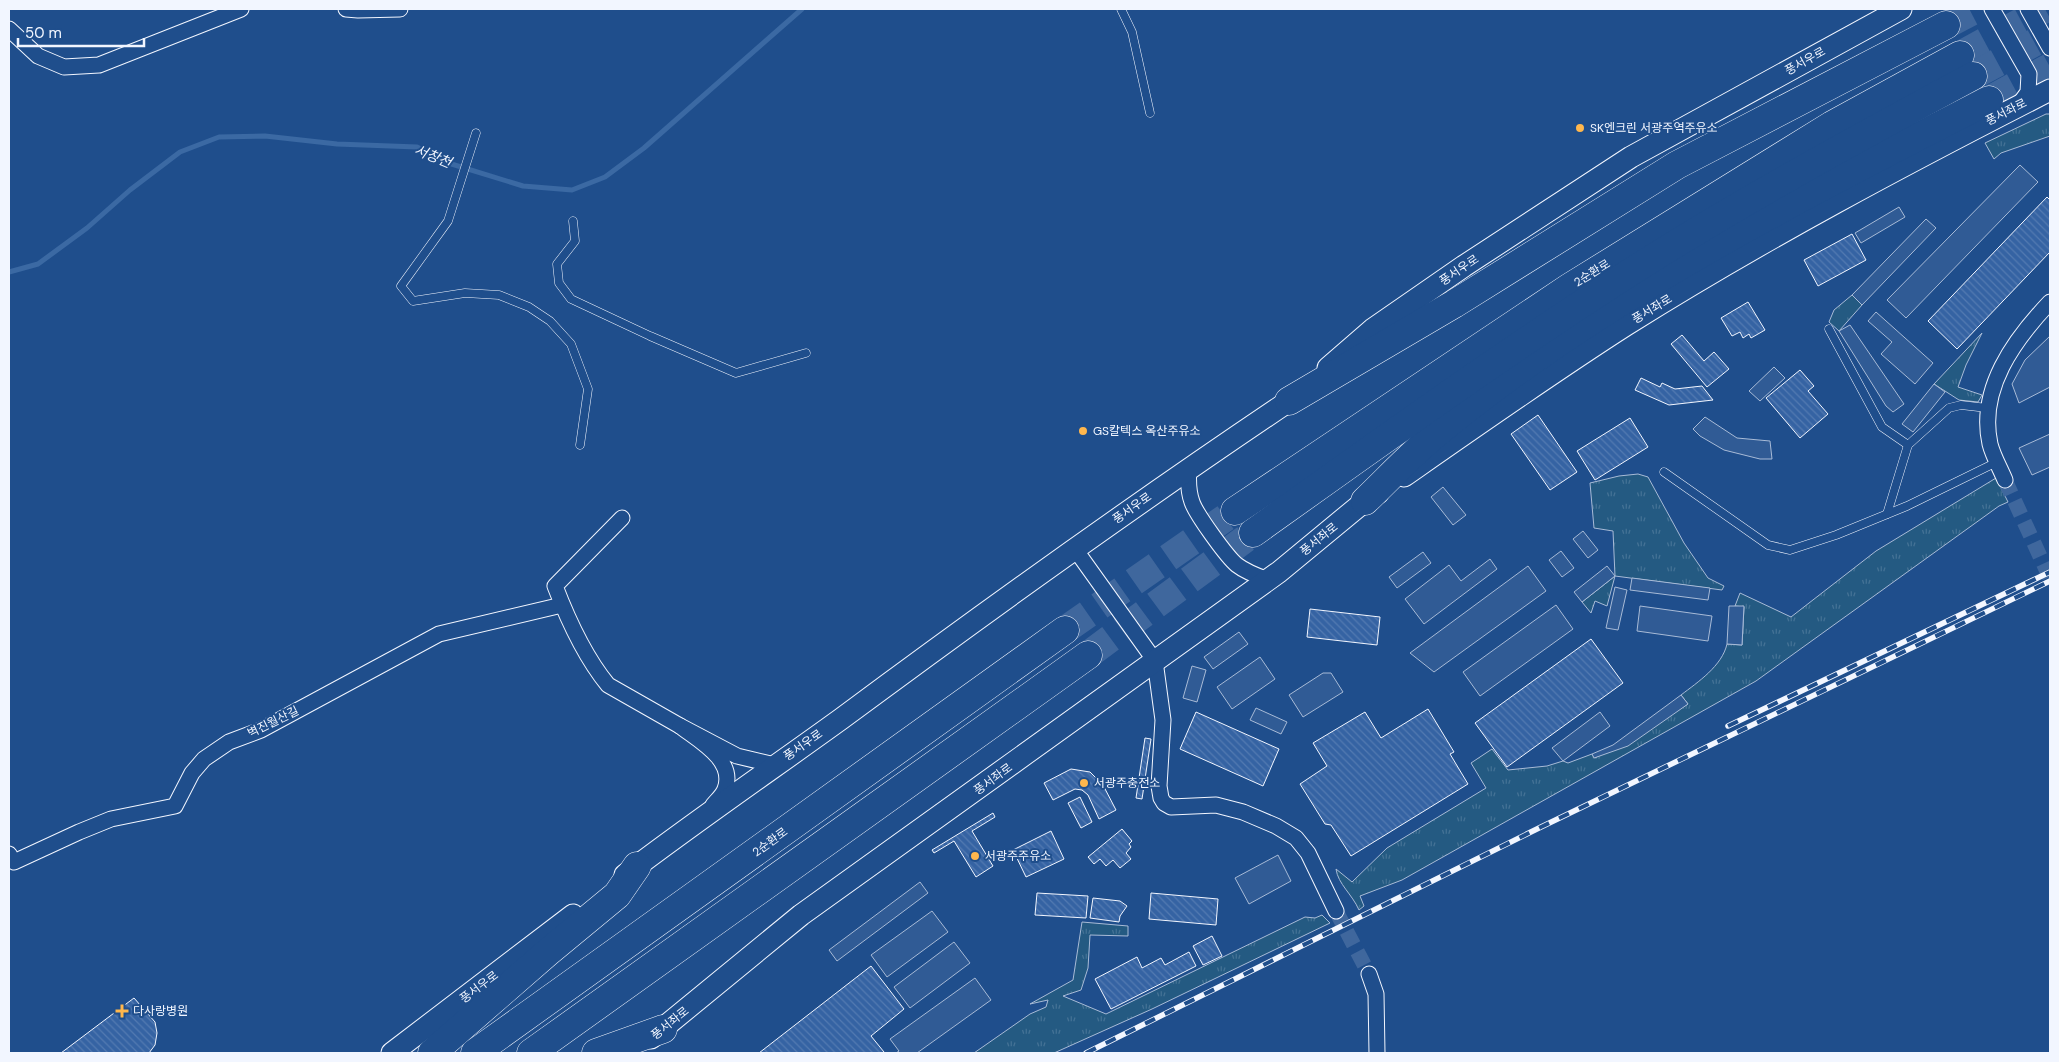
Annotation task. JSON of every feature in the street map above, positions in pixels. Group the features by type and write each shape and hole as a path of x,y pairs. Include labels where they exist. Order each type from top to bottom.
{"highway":[{"path":"1289,401 1454,304 1677,166 1946,25"},
{"name":"2순환로","path":"1235,511 1570,287 1832,125 1967,65 1820,160 1614,283 1472,378 1253,533"},
{"path":"1365,501 1441,430 1498,385 1638,290 1764,218 1989,100"},
{"name":"2순환로","path":"475,1053 1065,630"},
{"path":"531,1053 1088,655"},
{"path":"432,1053 617,895 637,866"},
{"path":"596,1053 663,1029"}],"street":[{"path":"9,29 38,56 64,67 99,65 242,9"},
{"path":"346,9 400,9"},
{"name":"풍서우로","path":"392,1053 708,812 1189,468 1289,401 1373,329 1464,266 1631,157 1901,9"},
{"path":"1992,9 2028,74 2028,92 2017,107"},
{"path":"2028,9 2050,48"},
{"name":"풍서좌로","path":"631,1053 663,1029 801,915 1268,580 1365,501 1626,326 1683,290 1850,196 2050,90"},
{"path":"2005,480 1990,444 1987,408 1994,383 2003,364 2037,316 2050,302"},
{"path":"1189,468 1190,493 1197,514 1234,564 1248,573 1268,580"},
{"path":"622,518 555,586 562,605 596,668 608,685 680,726 737,756 775,765"},
{"path":"1075,549 1155,661 1162,720 1160,786 1161,798 1164,803 1171,807 1216,805 1243,812 1276,826 1296,838 1308,853 1336,912"},
{"name":"벽진월산길","path":"9,854 14,862 111,819 175,806 192,774 204,759 229,742 261,730 440,634 562,605"},
{"path":"680,726 713,751 721,760 726,772 727,782 724,791 708,812"},
{"path":"1369,974 1376,994 1377,1053"}],"lane":[{"path":"1121,9 1132,32 1150,112"},
{"path":"476,133 448,221 401,286 413,301 466,293 499,295 529,307 550,321 571,344 588,389 580,445"},
{"path":"573,221 576,241 557,264 559,283 571,299 736,373 806,354"},
{"path":"1829,329 1882,427 1908,445"},
{"path":"1887,514 1908,445 1948,408 1961,405 1987,408"},
{"path":"1664,472 1768,545 1790,550 1836,535 1887,514 1997,462"}],"green space":[{"path":"2046,114 2050,114 2050,136 2001,153 1994,159 1985,143"},
{"path":"1852,295 1862,305 1839,331 1829,322 1834,310"},
{"path":"1982,333 1966,365 1958,387 1982,395 1978,402 1959,400 1934,384"},
{"path":"1638,474 1648,477 1684,543 1708,578 1724,586 1722,590 1615,576 1613,531 1594,528 1590,483 1619,476"},
{"path":"1996,478 2008,502 1999,506 1756,681 1402,880 1360,896 1364,906 1359,910 1342,884 1336,869 1352,882 1387,848 1486,788 1471,763 1492,749 1508,770 1547,766 1563,761 1568,763 1592,754 1595,758 1688,704 1681,695 1715,666 1727,644 1742,645 1744,607 1735,606 1740,593 1791,617 1876,551"},
{"path":"1615,576 1607,606 1595,601 1591,613 1582,602"},
{"path":"1322,915 1330,923 1152,1009 1054,1053 974,1053 1030,1014 1046,1007 1048,1000 1030,1004 1073,980 1082,922 1128,926 1128,936 1090,935 1088,968 1081,990 1063,996 1106,1014 1305,917 1315,918"}],"shaded area":[{"path":"2020,165 2038,182 1906,318 1887,300"},
{"path":"1899,207 1905,217 1861,243 1855,233"},
{"path":"1926,219 1936,228 1862,305 1852,295"},
{"path":"1876,312 1933,363 1915,384 1881,354 1892,342 1868,321"},
{"path":"1850,325 1904,404 1893,412 1886,406 1839,331"},
{"path":"2050,336 2050,387 2019,403 2012,384 2025,360"},
{"path":"1774,367 1785,378 1760,401 1749,391"},
{"path":"1934,384 1945,392 1913,432 1902,424"},
{"path":"1705,417 1737,438 1770,441 1772,459 1760,459 1724,450 1700,436 1693,429"},
{"path":"2050,434 2050,467 2032,475 2019,448"},
{"path":"1443,487 1466,515 1453,525 1431,497"},
{"path":"1583,531 1598,550 1588,558 1573,539"},
{"path":"1561,551 1574,568 1562,577 1549,560"},
{"path":"1423,552 1431,563 1397,588 1389,577"},
{"path":"1490,559 1497,569 1424,624 1405,599 1449,565 1461,581"},
{"path":"1528,566 1546,591 1434,672 1410,653"},
{"path":"1607,566 1615,576 1582,602 1574,592"},
{"path":"1632,578 1710,588 1708,600 1630,590"},
{"path":"1615,587 1627,590 1618,630 1606,628"},
{"path":"1556,605 1573,629 1480,696 1463,672"},
{"path":"1640,606 1712,616 1708,641 1637,631"},
{"path":"1729,606 1744,606 1742,645 1727,644"},
{"path":"1239,632 1248,644 1213,669 1204,657"},
{"path":"1260,657 1275,679 1232,709 1217,687"},
{"path":"1192,666 1206,670 1197,702 1183,698"},
{"path":"1323,673 1331,673 1343,692 1303,717 1289,695"},
{"path":"1681,695 1688,704 1628,746 1594,758 1592,754 1613,745"},
{"path":"1256,708 1287,722 1281,734 1250,720"},
{"path":"1600,712 1610,726 1563,761 1552,748"},
{"path":"1278,855 1291,881 1249,904 1235,878"},
{"path":"920,882 928,893 837,961 829,950"},
{"path":"932,911 948,932 887,977 871,955"},
{"path":"954,942 970,963 910,1008 894,987"},
{"path":"975,978 991,1000 917,1053 896,1053 899,1051 890,1039"}],"building":[{"path":"2047,197 2050,200 2050,252 1957,349 1928,321"},
{"path":"1852,234 1866,260 1818,286 1804,260"},
{"path":"1748,302 1765,330 1751,338 1749,334 1743,338 1740,332 1732,336 1721,318"},
{"path":"1682,335 1704,361 1714,352 1729,369 1707,387 1671,344"},
{"path":"1800,370 1814,386 1808,391 1828,414 1800,438 1766,398"},
{"path":"1641,378 1660,387 1662,383 1675,389 1702,386 1713,400 1669,405 1635,390"},
{"path":"1538,415 1577,472 1550,490 1511,434"},
{"path":"1630,418 1648,447 1595,480 1577,451"},
{"path":"1310,609 1380,617 1377,645 1307,637"},
{"path":"1591,639 1623,683 1507,767 1475,723"},
{"path":"1428,709 1454,752 1450,754 1468,784 1351,856 1331,825 1325,824 1300,784 1327,766 1313,743 1365,712 1381,738"},
{"path":"1196,712 1279,749 1263,786 1180,749"},
{"path":"1145,738 1151,739 1142,799 1136,798"},
{"path":"1071,769 1090,772 1103,785 1116,810 1099,819 1088,795 1082,790 1075,789 1053,800 1044,783"},
{"path":"1080,797 1092,822 1081,828 1068,803"},
{"path":"993,813 995,817 972,831 993,866 976,877 954,841 934,853 932,850"},
{"path":"1122,829 1132,841 1129,844 1131,847 1126,853 1131,859 1120,868 1113,860 1106,866 1100,859 1094,864 1088,857"},
{"path":"1051,831 1064,859 1026,877 1013,850"},
{"path":"1037,893 1088,896 1086,918 1035,915"},
{"path":"1151,893 1218,899 1216,925 1149,919"},
{"path":"1093,898 1120,901 1127,906 1120,916 1119,922 1090,918"},
{"path":"1212,936 1222,956 1203,965 1193,946"},
{"path":"1189,952 1196,966 1111,1009 1095,979 1137,957 1142,968 1161,958 1165,965"},
{"path":"871,966 904,1009 871,1036 884,1052 759,1053"},
{"name":"다사랑병원","path":"134,998 155,1022 157,1033 155,1045 149,1053 61,1053"}],"waterway":[{"name":"서창천","path":"9,272 38,264 87,228 130,190 180,152 219,137 265,136 337,144 417,147 445,162 523,186 572,190 605,177 644,148 802,9"}],"tunnel":[{"path":"1946,25 1977,9"},
{"path":"1960,55 2045,9"},
{"path":"1973,76 2050,34"},
{"path":"1989,100 2050,67"},
{"path":"2005,480 2050,578"},
{"path":"1065,630 1235,511"},
{"path":"1088,655 1253,533"},
{"path":"1336,911 1369,974"}],"railway":[{"path":"1728,726 2050,572"},
{"path":"1086,1053 1541,827 2050,581"}],"place":[{"name":"SK엔크린 서광주역주유소","path":"1580,128"},
{"name":"GS칼텍스 옥산주유소","path":"1083,431"},
{"name":"서광주충전소","path":"1084,783"},
{"name":"서광주주유소","path":"975,856"},
{"name":"다사랑병원","path":"122,1011"}]}
